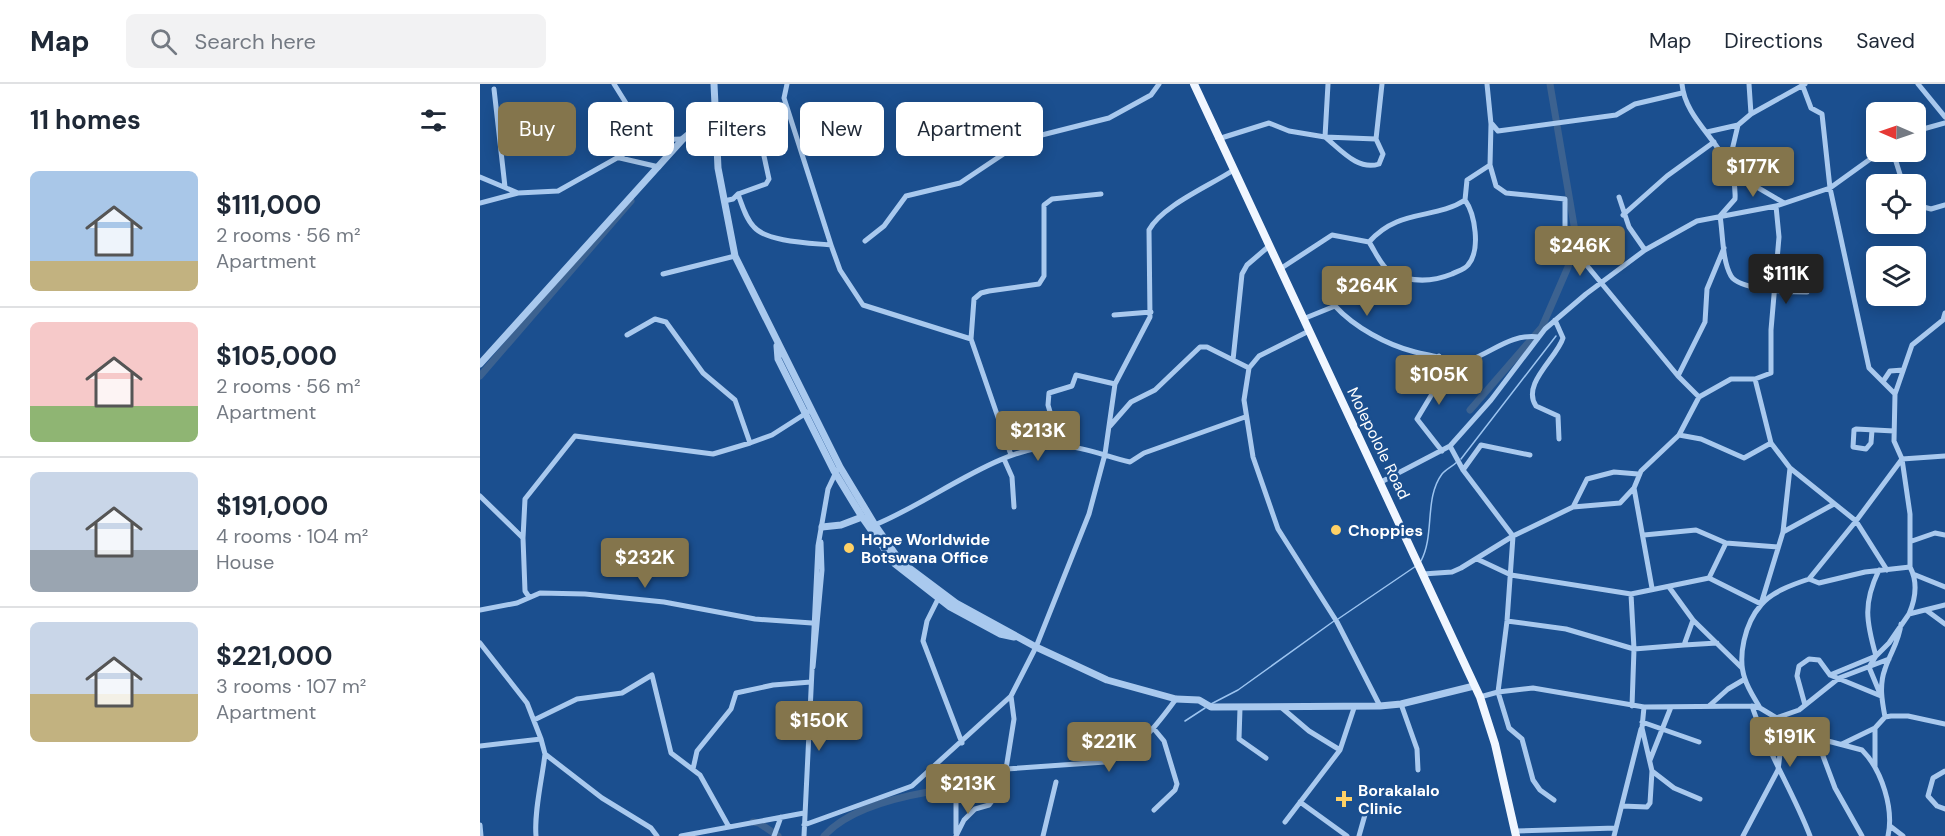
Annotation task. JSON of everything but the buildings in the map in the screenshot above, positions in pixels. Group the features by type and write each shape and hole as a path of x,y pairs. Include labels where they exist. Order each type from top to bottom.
{"main road":[{"name":"Molepolole Road","path":"1188,84 1218,139"},
{"name":"Molepolole Road","path":"1194,84 1307,332 1381,482 1480,697 1496,744 1515,833"}],"street":[{"path":"614,84 625,102"},
{"path":"714,84 714,102"},
{"path":"787,84 784,98 831,245 840,270 863,305 971,339"},
{"path":"865,241 884,226 906,196 960,183 1026,140 1109,118 1151,95 1159,84"},
{"path":"1325,137 1328,84"},
{"path":"1325,137 1358,164 1368,166 1379,164 1383,158 1376,139 1382,84"},
{"path":"1487,84 1491,124 1490,165 1492,179 1499,190 1506,194 1565,199 1565,239 1678,376 1699,397"},
{"path":"1682,84 1682,93 1733,173 1735,199 1720,216 1731,275 1735,280 1777,291 1807,292"},
{"path":"1749,84 1752,114"},
{"path":"1707,132 1738,125 1752,114 1803,84 1811,108 1822,114 1830,188 1869,368 1884,380 1895,394"},
{"path":"1917,84 1945,121 1926,128"},
{"path":"494,89 505,187"},
{"path":"1491,124 1498,131 1616,115 1635,104 1682,93"},
{"path":"1218,139 1269,123 1289,131 1325,137 1376,139"},
{"path":"1728,164 1738,125"},
{"path":"480,364 686,137"},
{"path":"674,139 683,139"},
{"path":"1623,215 1667,176 1714,142"},
{"path":"480,203 518,193 558,191 623,156"},
{"path":"719,156 724,201 735,256 776,338 808,412 862,517 872,526"},
{"path":"724,201 766,184 769,179 764,156"},
{"path":"620,158 659,167"},
{"path":"1381,482 1450,446 1491,400 1539,337 1555,320 1645,250 1692,223 1776,206 1830,188 1866,162"},
{"path":"1280,270 1332,235 1369,242 1389,271 1423,281 1434,281 1466,267 1471,259 1475,227 1472,210 1465,200 1467,180 1490,165"},
{"path":"804,825 904,790 962,743 1011,696 1036,647 1089,514 1105,454 1115,384 1151,312 1148,235 1152,224 1171,208 1232,171"},
{"path":"1733,173 1784,203"},
{"path":"480,177 518,193"},
{"path":"738,194 752,224 761,232 784,239 831,245"},
{"path":"1011,455 971,339 972,304 976,296 989,291 1036,285 1042,281 1042,211 1047,201 1101,194"},
{"path":"1619,197 1623,215 1645,250"},
{"path":"1369,242 1406,217 1452,207 1465,200"},
{"path":"1926,208 1931,209 1945,205"},
{"path":"1423,574 1452,572 1513,536 1573,507 1614,506 1624,500 1634,488 1638,474 1679,435 1690,408 1699,397 1731,379 1755,379 1773,370 1771,330 1777,291 1779,237 1776,206"},
{"path":"1233,360 1242,274 1247,265 1268,247"},
{"path":"1678,376 1705,322 1707,289 1724,247"},
{"path":"663,274 735,256"},
{"path":"1302,319 1335,306 1368,332 1415,352 1439,356 1449,364 1464,363 1507,340 1529,336 1539,337"},
{"path":"1113,315 1151,312"},
{"path":"1869,667 1909,614 1915,600 1913,574 1910,567 1912,541 1902,459 1895,446 1895,394 1914,342 1944,320 1945,313"},
{"path":"627,335 655,319 666,322 703,373 735,400 750,443"},
{"path":"1555,320 1563,338 1538,375 1533,397 1536,406 1558,416 1559,439"},
{"path":"1307,332 1259,357 1249,368 1245,383 1245,417 1256,472 1278,529 1337,622 1380,706"},
{"path":"1109,427 1131,402 1155,390 1200,347 1207,346 1249,368"},
{"path":"1439,356 1435,389 1417,419 1442,451"},
{"path":"1884,380 1890,371 1903,370"},
{"path":"1060,446 1048,405 1048,393 1072,386 1076,375 1115,384"},
{"path":"1755,379 1772,443 1790,468 1856,521 1887,570"},
{"path":"529,597 525,591 523,538 525,499 575,436 713,454 772,435 808,412"},
{"path":"872,526 1011,455 1060,446 1105,454 1130,462 1144,453 1245,417"},
{"path":"1872,430 1871,443 1866,448 1853,447 1854,430 1872,430 1894,431"},
{"path":"1679,435 1701,439 1744,458 1772,443"},
{"path":"1463,470 1481,445 1530,455"},
{"path":"1450,446 1463,470 1513,536 1508,621 1498,692 1507,723 1522,739 1537,787 1554,800"},
{"path":"1761,604 1790,585 1809,579 1902,459 1945,456"},
{"path":"1004,459 1012,477 1014,507"},
{"path":"1760,708 1745,680 1742,668 1742,646 1761,604 1778,547 1790,468"},
{"path":"837,469 872,526 904,565 940,596 1036,647 1107,680 1176,699 1200,700 1211,707 1240,708 1380,706 1401,704 1474,686"},
{"path":"804,836 811,682 822,527 827,493 837,469"},
{"path":"1573,507 1587,479 1614,472 1638,474"},
{"path":"1634,488 1652,588"},
{"path":"480,496 523,538"},
{"path":"1782,532 1834,504"},
{"path":"822,527 841,525 862,517"},
{"path":"1644,536 1696,530 1726,543 1778,547"},
{"path":"1912,541 1930,534 1945,535"},
{"path":"1709,578 1726,543"},
{"path":"1477,559 1510,575 1631,594 1709,578 1761,604"},
{"path":"1809,579 1819,583 1879,570 1910,567"},
{"path":"1876,656 1866,620 1871,586 1879,570"},
{"path":"1913,574 1945,587"},
{"path":"1669,587 1693,620 1742,668"},
{"path":"480,610 517,603 540,593 596,596 687,606 755,619 812,623"},
{"path":"1631,594 1634,648 1632,706"},
{"path":"940,596 923,632 923,641 962,743"},
{"path":"1909,614 1945,605"},
{"path":"1926,610 1945,624"},
{"path":"812,668 812,623 816,613"},
{"path":"1684,645 1693,620"},
{"path":"1508,621 1566,629 1634,648 1717,643"},
{"path":"1881,696 1884,670 1899,641 1901,622"},
{"path":"480,643 526,703 541,739 545,754 540,801 534,819 536,836"},
{"path":"1729,654 1742,646"},
{"path":"1830,675 1876,656"},
{"path":"1805,705 1797,676 1799,666 1816,659 1830,675 1881,696"},
{"path":"1776,718 1805,705 1839,678 1889,659"},
{"path":"1869,667 1881,696 1885,717"},
{"path":"534,720 577,699 622,693 652,675 671,753 700,775 729,827"},
{"path":"1709,706 1728,689 1745,680"},
{"path":"693,769 697,751 731,709 736,693 773,685 811,682"},
{"path":"1480,697 1498,692 1533,688 1632,706 1752,706 1760,708 1817,740 1862,750 1876,769 1886,795 1890,826 1888,836"},
{"path":"956,836 964,820 975,809 989,805 992,801 998,780 1006,769 1014,719 1011,696"},
{"path":"1006,769 1105,762 1123,754 1154,729 1176,699"},
{"path":"1401,704 1417,749 1418,770"},
{"path":"1752,706 1762,737 1803,815 1808,835"},
{"path":"1614,836 1642,725 1644,707"},
{"path":"1650,760 1671,707"},
{"path":"1240,708 1239,739 1266,758"},
{"path":"1282,708 1309,731 1340,750"},
{"path":"1285,822 1340,750 1354,708"},
{"path":"1842,744 1875,728 1885,717 1908,716 1945,724"},
{"path":"1743,836 1778,770 1784,723"},
{"path":"1642,725 1699,742"},
{"path":"1622,806 1649,805 1652,771 1642,725"},
{"path":"1875,728 1876,769"},
{"path":"1154,729 1164,741 1177,784 1175,790 1154,810"},
{"path":"480,746 541,739"},
{"path":"1817,740 1835,788 1862,836"},
{"path":"545,754 593,792 651,828 657,836"},
{"path":"931,770 956,783 956,836"},
{"path":"1652,771 1674,788 1700,799"},
{"path":"1945,771 1933,777 1928,796 1937,806 1945,808"},
{"path":"1043,836 1056,782"},
{"path":"1300,801 1347,836"},
{"path":"1359,836 1366,811"},
{"path":"681,836 804,813"},
{"path":"774,836 782,817"},
{"path":"480,825 481,836"},
{"path":"1890,826 1903,836"},
{"path":"1515,833 1616,828"}],"waterway":[{"path":"1470,410 1542,327 1568,267 1576,237 1550,84"},
{"path":"480,376 631,201"},
{"path":"1461,459 1556,336"},
{"path":"1421,561 1428,540 1433,494 1444,472 1457,462"},
{"path":"1338,619 1416,566"},
{"path":"1211,704 1238,690 1334,621"},
{"path":"1185,721 1205,708"},
{"path":"824,836 845,819 872,806 928,792"},
{"path":"753,822 759,823 778,836"}],"place":[{"name":"Choppies","path":"1336,530"},
{"name":"Hope Worldwide Botswana Office","path":"849,548"},
{"name":"Borakalalo Clinic","path":"1344,799"}]}
